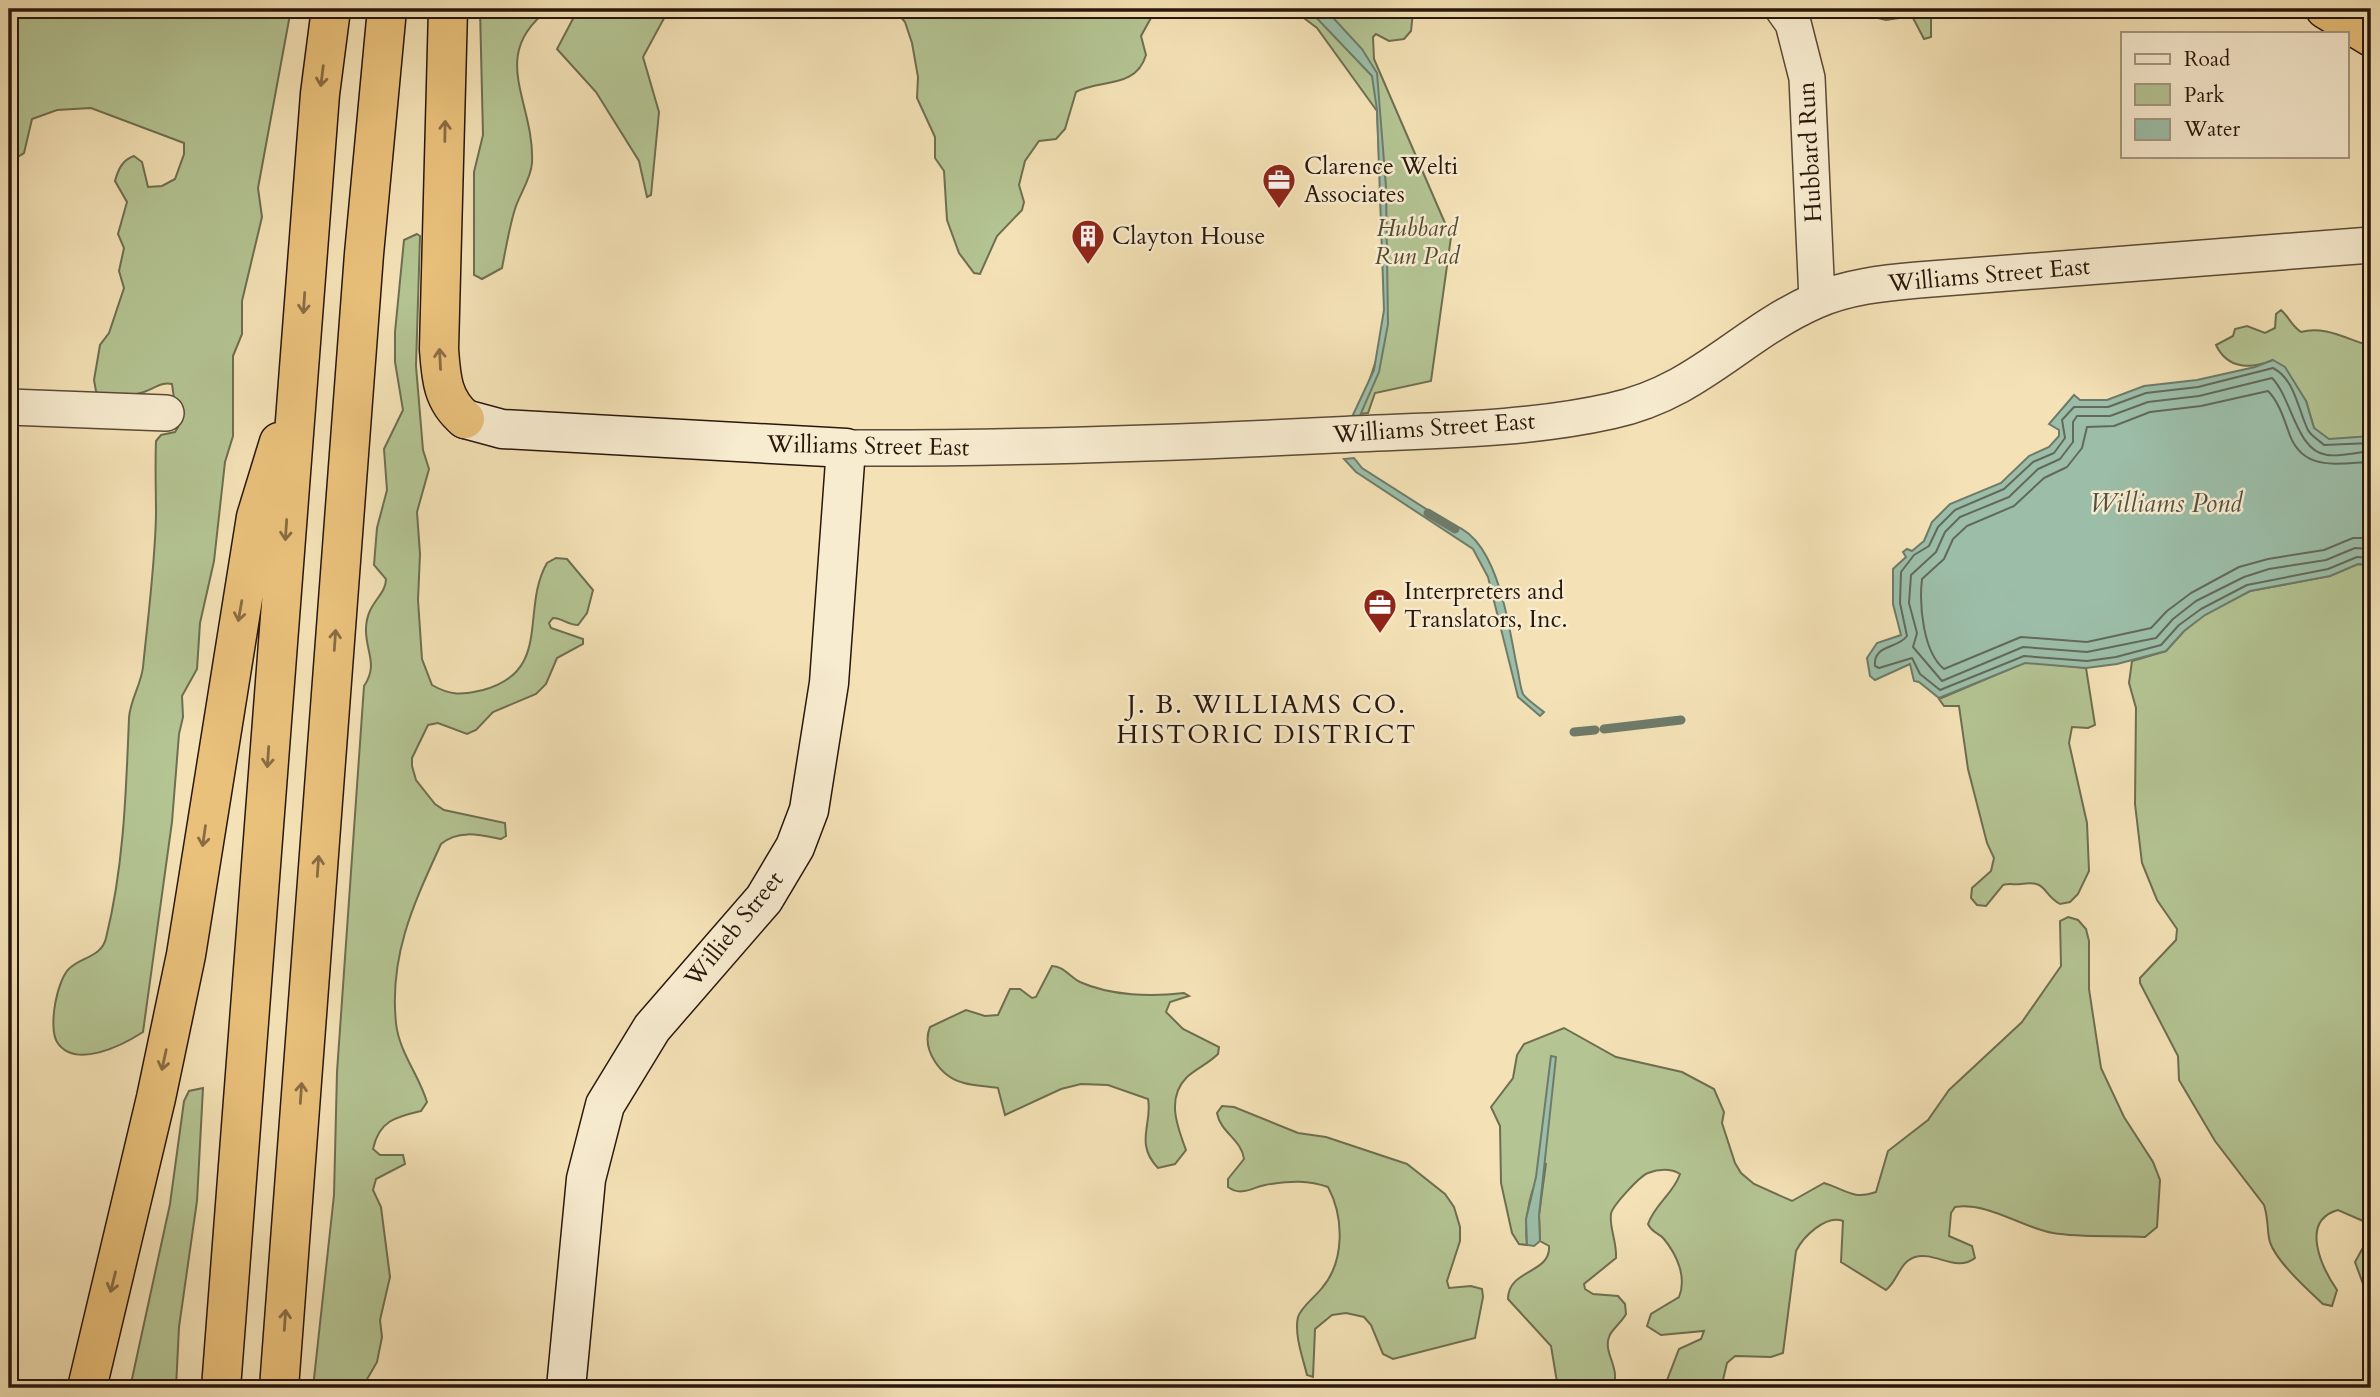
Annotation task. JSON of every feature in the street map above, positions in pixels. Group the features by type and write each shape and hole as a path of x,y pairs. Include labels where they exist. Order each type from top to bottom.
{"highway":[{"path":"221,1388 320,94 331,9"},
{"path":"279,1388 363,254 387,9"},
{"path":"448,9 439,349 444,393 465,419"},
{"path":"2325,9 2371,37"},
{"path":"87,1388 156,1098 186,955 256,517 271,461 296,405"}],"street":[{"name":"Hubbard Run","path":"1783,9 1793,23 1807,78 1817,300"},
{"name":"Williams Street East","path":"465,419 502,429 846,448 1136,445 1370,433 1582,416 1631,407 1668,393 1817,300 1847,290 1918,280 2371,245"},
{"path":"9,407 166,413"},
{"name":"Willieb Street","path":"566,1388 586,1179 605,1105 652,1028 764,899 795,847 809,810 829,683 846,448"}],"green space":[{"path":"9,9 291,9 258,188 262,217 242,301 242,334 233,356 233,436 225,462 214,561 200,623 197,669 182,696 183,717 179,734 172,822 143,1032 112,1048 87,1055 65,1050 57,1042 53,1025 55,1003 66,972 101,949 112,911 123,829 129,718 142,674 151,591 156,515 156,441 161,435 175,432 178,427 172,384 120,397 100,396 96,391 94,380 100,345 109,333 124,288 119,271 124,248 118,234 127,202 115,181 121,166 134,156 142,162 148,187 162,186 175,179 184,154 184,143 91,108 57,110 32,119 24,153 9,162"},
{"path":"480,9 549,9 531,27 521,44 517,62 518,80 531,141 531,169 513,216 502,268 482,279 474,275 474,172 483,135"},
{"path":"575,9 669,9 643,57 659,112 651,195 647,197 639,161 596,92 557,49 576,13"},
{"path":"894,9 1156,9 1141,36 1146,55 1141,66 1126,78 1076,92 1065,129 1056,139 1039,141 1025,161 1019,185 1024,202 1022,210 997,236 980,274 974,273 959,253 947,220 944,171 935,158 935,137 917,98 918,77 912,43 905,22"},
{"name":"Hubbard Run Pad","path":"1292,9 1411,9 1413,12 1411,31 1404,39 1389,41 1376,34 1373,37 1374,59 1451,237 1431,381 1375,393 1368,413 1358,414 1387,328 1377,111 1317,28"},
{"path":"1868,9 1931,9 1931,37 1924,39 1912,16 1886,20 1874,17"},
{"path":"417,234 420,236 416,366 423,450 429,469 417,512 420,554 418,600 422,659 432,685 451,693 476,692 505,681 519,669 527,654 539,581 547,563 556,558 567,559 593,590 587,613 578,625 553,618 549,623 551,628 583,639 583,644 557,658 546,684 536,694 493,712 476,730 467,734 438,723 428,725 412,758 416,780 435,804 444,810 505,823 506,836 501,839 462,835 441,844 413,909 396,975 396,1023 401,1044 427,1102 421,1111 396,1118 384,1126 373,1149 380,1155 403,1155 405,1164 376,1179 373,1190 381,1207 390,1277 380,1320 382,1337 377,1362 362,1388 313,1388 334,1195 337,1072 364,686 371,664 366,628 367,619 386,579 374,565 377,528 387,490 384,449 403,410 395,362 395,332 404,240"},
{"path":"2281,310 2301,332 2319,330 2371,346 2371,436 2329,440 2314,428 2306,401 2273,360 2257,365 2241,365 2227,359 2216,345 2233,336 2235,329 2247,326 2265,333 2275,328 2276,314"},
{"path":"2358,564 2371,565 2371,1233 2370,1224 2338,1210 2326,1216 2319,1224 2317,1246 2320,1258 2337,1290 2332,1306 2323,1304 2277,1255 2269,1238 2264,1205 2215,1141 2179,1080 2178,1056 2140,983 2140,978 2176,940 2177,929 2157,900 2142,863 2135,804 2136,708 2129,683 2132,661 2166,651 2184,631 2205,614 2250,591 2330,576"},
{"path":"2026,662 2086,668 2095,725 2088,728 2072,727 2069,743 2087,823 2089,871 2078,894 2070,902 2060,904 2040,886 2030,883 2003,885 1986,906 1977,905 1971,898 1972,888 1991,871 1994,858 1987,843 1968,769 1959,706 1944,706 1939,699"},
{"path":"2068,917 2078,920 2086,929 2089,941 2089,989 2101,1068 2124,1117 2153,1162 2160,1180 2157,1227 2145,1237 2064,1235 2041,1230 1992,1211 1968,1206 1955,1207 1951,1213 1949,1236 1972,1246 1975,1258 1968,1262 1953,1263 1930,1257 1915,1257 1905,1263 1886,1290 1841,1262 1843,1221 1829,1221 1809,1234 1796,1251 1783,1353 1771,1357 1735,1356 1727,1363 1721,1388 1664,1388 1679,1349 1701,1339 1704,1331 1661,1335 1647,1326 1651,1314 1679,1297 1682,1282 1673,1252 1648,1224 1680,1174 1669,1170 1652,1172 1633,1185 1611,1214 1616,1258 1584,1284 1585,1289 1593,1294 1618,1296 1625,1304 1626,1314 1610,1334 1608,1343 1615,1374 1613,1388 1558,1388 1551,1346 1508,1299 1515,1282 1543,1262 1548,1255 1549,1246 1540,1241 1539,1215 1546,1163 1529,1202 1527,1245 1519,1244 1512,1233 1501,1183 1500,1126 1491,1107 1513,1078 1517,1055 1524,1044 1564,1028 1616,1057 1682,1072 1714,1089 1724,1112 1722,1123 1735,1163 1741,1173 1754,1184 1792,1201 1824,1183 1850,1193 1868,1194 1876,1192 1888,1151 1928,1120 1949,1090 2022,1022 2061,966 2060,921"},
{"path":"1052,966 1092,987 1118,993 1184,993 1189,996 1170,1002 1166,1012 1183,1029 1219,1047 1218,1054 1187,1077 1177,1094 1175,1112 1186,1150 1175,1164 1158,1168 1147,1150 1148,1099 1108,1085 1081,1084 1061,1089 1005,1115 998,1088 955,1080 940,1068 930,1053 930,1027 966,1010 985,1016 998,1015 1010,989 1020,989 1032,998 1036,997"},
{"path":"203,1088 197,1201 179,1327 176,1388 130,1388 170,1204 184,1101 189,1091"},
{"path":"1222,1106 1234,1107 1298,1133 1326,1137 1407,1164 1445,1194 1454,1207 1460,1227 1460,1241 1447,1281 1449,1288 1471,1286 1482,1289 1483,1297 1475,1338 1393,1359 1383,1354 1371,1325 1364,1317 1346,1313 1332,1315 1315,1329 1313,1377 1307,1375 1298,1339 1298,1317 1330,1277 1335,1265 1340,1239 1333,1199 1328,1187 1306,1182 1271,1184 1244,1191 1228,1187 1228,1179 1244,1159 1239,1146 1219,1120 1217,1113"},
{"path":"2371,1233 2371,1295 2366,1292 2355,1262"}],"water":[{"path":"1308,9 1325,9 1362,49 1377,73 1386,187 1388,324 1379,372 1359,418 1352,417 1374,370 1384,310 1377,110 1372,76"},
{"name":"Williams Pond","path":"2273,360 2285,367 2306,401 2314,428 2329,439 2371,436 2371,565 2358,564 2330,576 2250,591 2205,615 2184,631 2166,651 2117,664 2086,668 2025,663 1939,698 1914,681 1910,664 1875,680 1870,676 1867,658 1877,643 1901,635 1893,604 1893,569 1906,557 1903,552 1907,549 1912,551 1924,541 1932,522 1950,504 2001,483 2029,456 2049,447 2059,436 2059,430 2049,424 2074,395 2080,400 2107,400 2144,386 2197,380 2255,367"},
{"path":"1354,458 1362,468 1434,514 1440,523 1459,527 1475,540 1487,557 1504,603 1523,694 1544,712 1540,716 1518,697 1488,577 1473,549 1356,472 1344,459"},
{"path":"1551,1056 1556,1057 1539,1215 1540,1241 1534,1246 1527,1245 1526,1219 1536,1177"}],"waterway":[{"path":"1428,513 1455,529"},
{"path":"1604,729 1681,720"},
{"path":"1574,732 1595,730"}],"place":[{"name":"Clarence Welti Associates","path":"1279,210"},
{"name":"Clayton House","path":"1088,266"},
{"name":"Interpreters and Translators, Inc.","path":"1380,635"}],"district":[{"name":"J. B. WILLIAMS CO. HISTORIC DISTRICT","path":"1267,719"}]}
